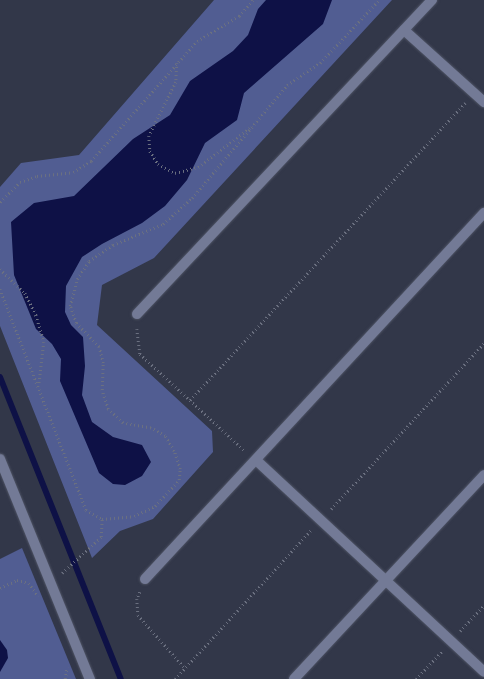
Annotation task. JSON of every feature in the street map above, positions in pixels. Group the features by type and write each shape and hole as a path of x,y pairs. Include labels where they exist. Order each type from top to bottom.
{"street":[{"path":"137,314 432,0"},
{"path":"404,30 484,102"},
{"path":"145,579 484,213"},
{"path":"0,459 90,679"},
{"path":"256,460 484,672"},
{"path":"294,679 484,475"}],"path":[{"path":"0,202 20,182 37,176 73,172 91,161 197,41 239,16 253,0"},
{"path":"177,63 176,82 156,117 149,136 150,151 158,164 175,173 198,167 254,125"},
{"path":"190,400 474,93"},
{"path":"0,269 9,275 25,294 36,315 44,342 39,386"},
{"path":"137,314 137,346 140,354 256,460"},
{"path":"60,574 101,537 102,519"},
{"path":"145,579 137,599 138,615 185,668"},
{"path":"0,588 17,580 28,582 41,602"},
{"path":"65,679 68,670 66,663"}],"shaded area":[{"path":"214,0 392,0 154,258 102,285 97,325 212,431 213,452 153,519 120,531 92,558 0,326 0,187 21,163 79,155"},
{"path":"266,0 332,0 323,24 244,93 237,120 205,143 187,180 165,206 142,223 102,244 82,257 66,286 65,312 71,325 83,337 85,366 82,395 92,422 113,437 142,445 151,462 142,476 125,485 113,484 99,473 60,381 61,359 52,344 36,329 14,275 11,222 34,203 74,196 133,139 170,115 190,81 233,51 248,35 258,9"},
{"path":"22,548 76,679 0,679 0,559"},
{"path":"0,640 7,650 8,658 0,672"}],"waterway":[{"path":"0,377 121,679"}]}
